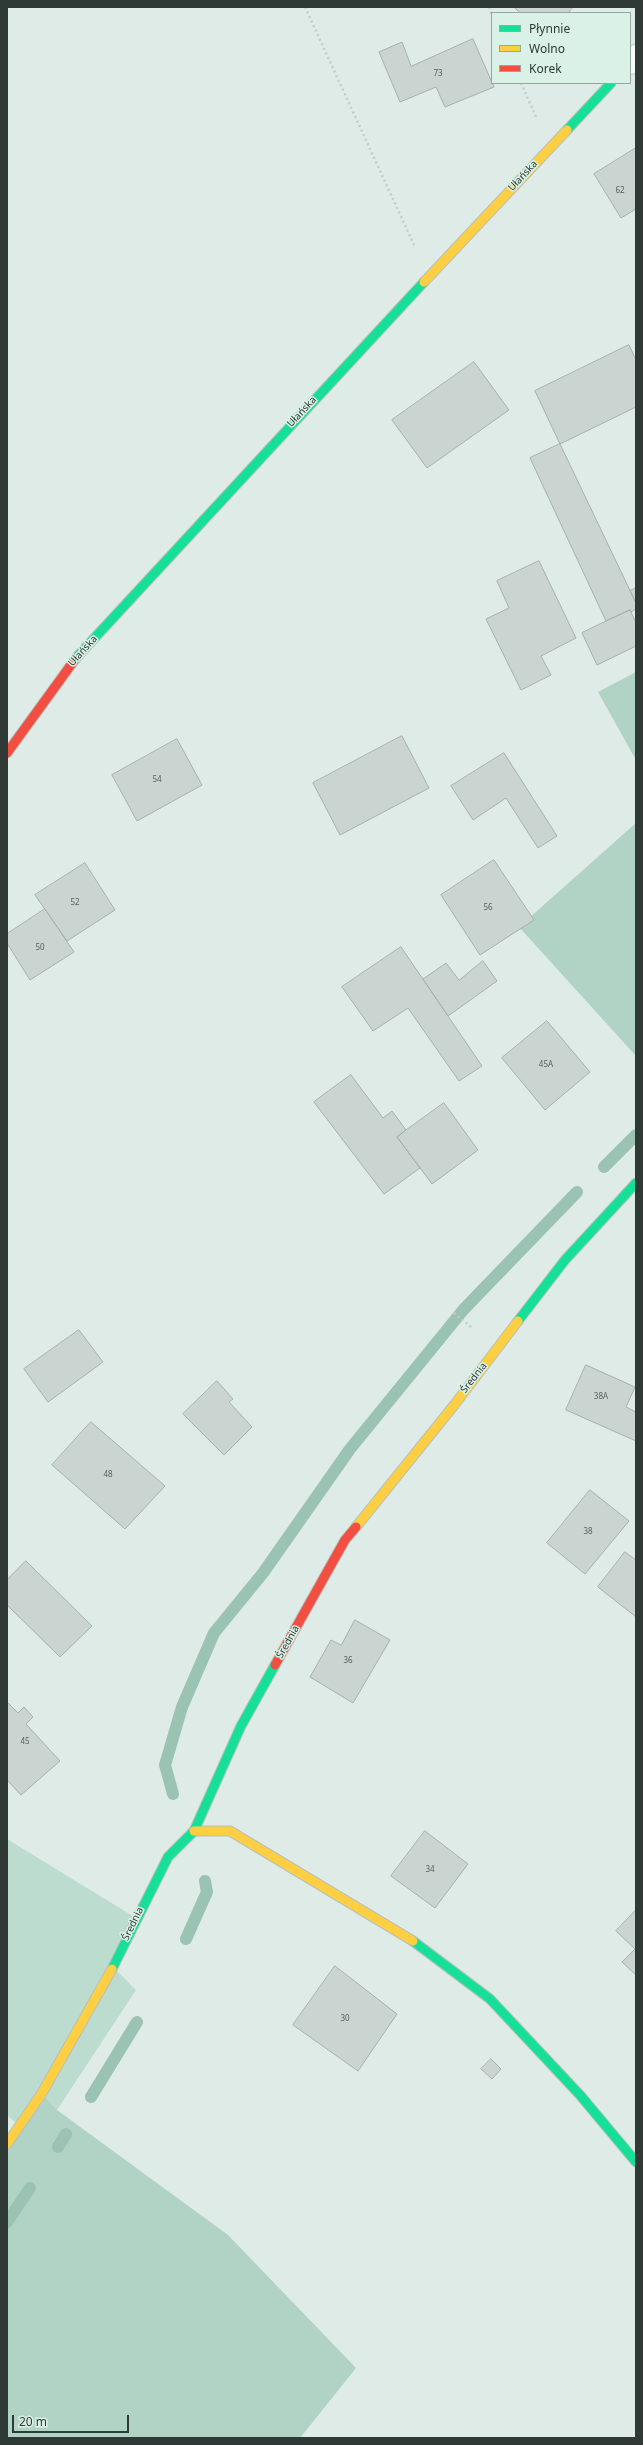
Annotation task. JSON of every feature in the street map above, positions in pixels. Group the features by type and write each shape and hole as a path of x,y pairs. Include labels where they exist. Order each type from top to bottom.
{"street":[{"name":"Ułańska","path":"7,753 70,664 429,276 610,84"},
{"name":"Średnia","path":"7,2144 42,2093 113,1967 168,1857 194,1831 241,1726 345,1540 455,1404 565,1260 636,1183"},
{"path":"194,1831 230,1831 401,1932 490,1999 580,2095 636,2162"}],"path":[{"path":"305,7 429,276"},
{"path":"454,1313 460,1319"}],"green space":[{"path":"636,672 636,760 598,692"},
{"path":"636,823 636,1056 519,927"},
{"path":"7,1839 136,1918 113,1967 136,1990 57,2110 43,2094 19,2126 7,2115"},
{"path":"42,2093 57,2110 228,2235 356,2368 300,2438 7,2438 7,2144"}],"building":[{"path":"514,7 573,7 569,12 520,12"},
{"path":"473,39 491,80 491,84 494,87 445,107 436,87 400,102 379,52 402,42 411,66"},
{"path":"636,148 636,209 621,218 594,174"},
{"path":"629,345 636,360 636,407 560,444 535,391"},
{"path":"474,362 509,410 427,468 392,420"},
{"path":"560,444 636,603 636,609 631,612 630,610 606,621 530,458"},
{"path":"539,561 576,638 541,656 551,675 521,690 486,619 509,608 497,581"},
{"path":"636,588 636,603 630,591"},
{"path":"630,610 636,623 636,646 597,665 582,633"},
{"path":"402,736 429,788 340,835 313,783"},
{"path":"177,739 202,785 137,821 112,775"},
{"path":"504,753 557,836 538,848 506,798 473,820 451,786"},
{"path":"494,860 534,920 480,955 441,895"},
{"path":"85,863 115,910 67,941 35,895"},
{"path":"45,909 74,952 30,980 7,943 7,934"},
{"path":"401,947 482,1066 459,1081 408,1008 373,1031 342,987"},
{"path":"483,961 497,981 448,1016 423,979 446,963 459,980"},
{"path":"547,1021 590,1072 545,1110 502,1058"},
{"path":"351,1075 383,1118 392,1111 406,1130 397,1137 420,1168 384,1194 314,1102"},
{"path":"444,1103 478,1150 432,1184 397,1137"},
{"path":"79,1330 103,1362 48,1402 24,1369"},
{"path":"586,1365 635,1387 626,1407 636,1412 636,1441 566,1410"},
{"path":"217,1381 233,1399 229,1402 252,1427 224,1455 183,1414"},
{"path":"91,1422 165,1486 125,1529 52,1465"},
{"path":"590,1490 629,1521 585,1574 547,1543"},
{"path":"625,1552 636,1560 636,1617 598,1587"},
{"path":"26,1561 92,1626 60,1657 7,1605 7,1580"},
{"path":"355,1620 390,1640 353,1703 310,1677 331,1640 341,1645"},
{"path":"7,1702 18,1713 24,1707 33,1717 26,1724 60,1761 21,1795 7,1780"},
{"path":"425,1831 468,1864 435,1908 391,1876"},
{"path":"636,1910 636,1975 622,1962 635,1949 616,1931"},
{"path":"335,1966 397,2014 358,2071 293,2025"},
{"path":"491,2059 501,2069 492,2079 481,2069"}],"waterway":[{"path":"604,1167 636,1135"},
{"path":"173,1794 165,1765 182,1707 214,1633 263,1573 350,1449 464,1309 577,1192"},
{"path":"186,1939 207,1892 205,1881"},
{"path":"91,2097 137,2022"},
{"path":"58,2147 66,2134"},
{"path":"7,2222 30,2188"}],"traffic: fast":[{"path":"567,130 610,84"},
{"path":"76,658 424,282"},
{"path":"518,1321 565,1260 636,1183"},
{"path":"112,1969 168,1857 194,1831 241,1726 275,1665"},
{"path":"413,1941 490,1999 580,2095 636,2162"}],"traffic: slow":[{"path":"424,282 567,130"},
{"path":"356,1527 455,1404 518,1321"},
{"path":"194,1831 230,1831 413,1941"},
{"path":"7,2144 42,2093 112,1969"}],"traffic: jam":[{"path":"7,753 76,658"},
{"path":"275,1665 345,1540 356,1527"}]}
